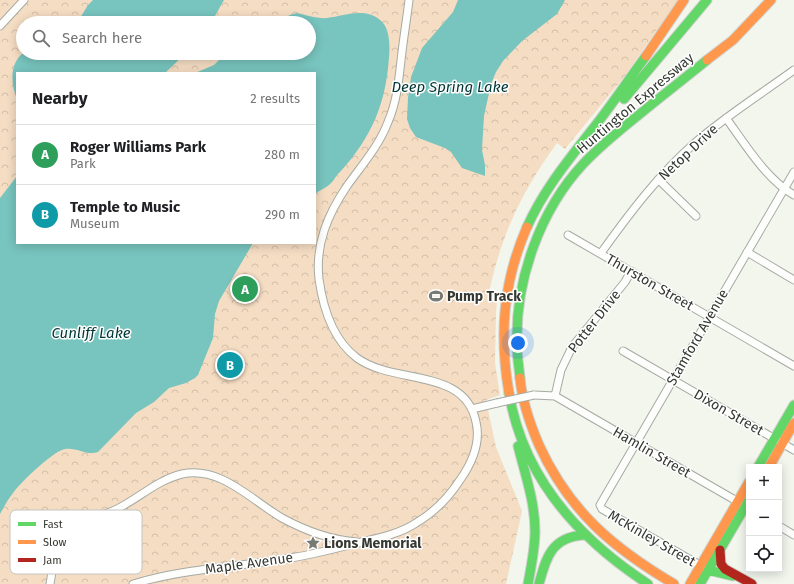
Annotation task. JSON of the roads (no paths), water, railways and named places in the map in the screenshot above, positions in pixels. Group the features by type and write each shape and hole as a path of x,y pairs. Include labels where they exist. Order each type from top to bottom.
{"main road":[{"path":"528,584 534,546 534,518 514,434 505,371 503,340 505,302 518,248 542,197 563,167 609,108 684,0"},
{"path":"563,167 640,80 707,0"},
{"name":"Huntington Expressway","path":"674,584 627,553 588,520 567,494 548,464 533,432 520,386 516,340 520,292 528,258 539,230 553,204 574,174 616,133 733,40 771,0"},
{"path":"510,402 521,437 537,472 556,502 584,535 612,559 648,584"},
{"path":"769,464 794,405"},
{"path":"760,464 794,423"},
{"path":"690,584 720,550 745,504"},
{"path":"700,584 704,568 745,504"},
{"path":"539,584 546,561 552,549 565,538 577,534 584,535"},
{"path":"720,550 720,560 723,567 748,582"},
{"path":"704,568 748,582"}],"street":[{"path":"0,26 10,13 24,0"},
{"path":"409,0 398,83 391,114 376,146 347,186 327,222 319,250 319,281 326,311 334,331 347,349 363,362 383,371 428,379 443,384 460,395 472,409 534,395 556,396"},
{"name":"Netop Drive","path":"601,253 619,227 679,158 726,118 794,70"},
{"path":"726,118 762,166 784,189 794,195"},
{"name":"Stamford Avenue","path":"601,502 794,172"},
{"path":"659,180 696,216"},
{"name":"Thurston Street","path":"568,235 794,366"},
{"path":"747,252 794,280"},
{"name":"Potter Drive","path":"556,396 561,370 572,347 625,282 632,271"},
{"name":"Dixon Street","path":"623,351 794,450"},
{"name":"Hamlin Street","path":"556,396 745,504"},
{"name":"Maple Avenue","path":"133,584 192,571 304,556 365,542 398,532 413,525 430,513 453,490 467,471 477,443 477,423 472,409"},
{"path":"113,510 125,505 168,479 187,474 204,474 222,479 282,518 306,529 326,536 348,541 365,542"},
{"name":"McKinley Street","path":"601,502 600,505 602,509 704,568"},
{"path":"782,528 794,535"},
{"path":"50,584 52,574"}],"water":[{"path":"93,0 224,0 215,16 81,16"},
{"name":"Deep Spring Lake","path":"458,0 565,0 557,14 522,41 503,61 496,72 491,84 484,116 482,150 485,165 485,176 462,168 451,152 445,148 416,137 410,128 407,119 411,77 422,48 453,12"},
{"path":"297,13 308,16 288,16"},
{"path":"354,13 368,14 380,20 388,32 389,57 385,89 375,119 361,146 351,159 327,187 316,193 316,72 197,72 214,65 219,60 316,60 316,17 334,17"},
{"path":"17,60 179,60 166,72 16,72 16,96 13,87 12,75"},
{"name":"Cunliff Lake","path":"16,177 16,244 252,244 219,301 215,314 213,338 198,375 186,383 169,388 154,402 136,413 98,452 90,453 74,449 65,449 53,455 17,488 9,498 0,514 0,198"}],"place":[{"name":"Roger Williams Park","path":"245,289"},
{"name":"Pump Track","path":"436,296"},
{"name":"Temple to Music","path":"230,365"},
{"name":"Lions Memorial","path":"313,543"}]}
